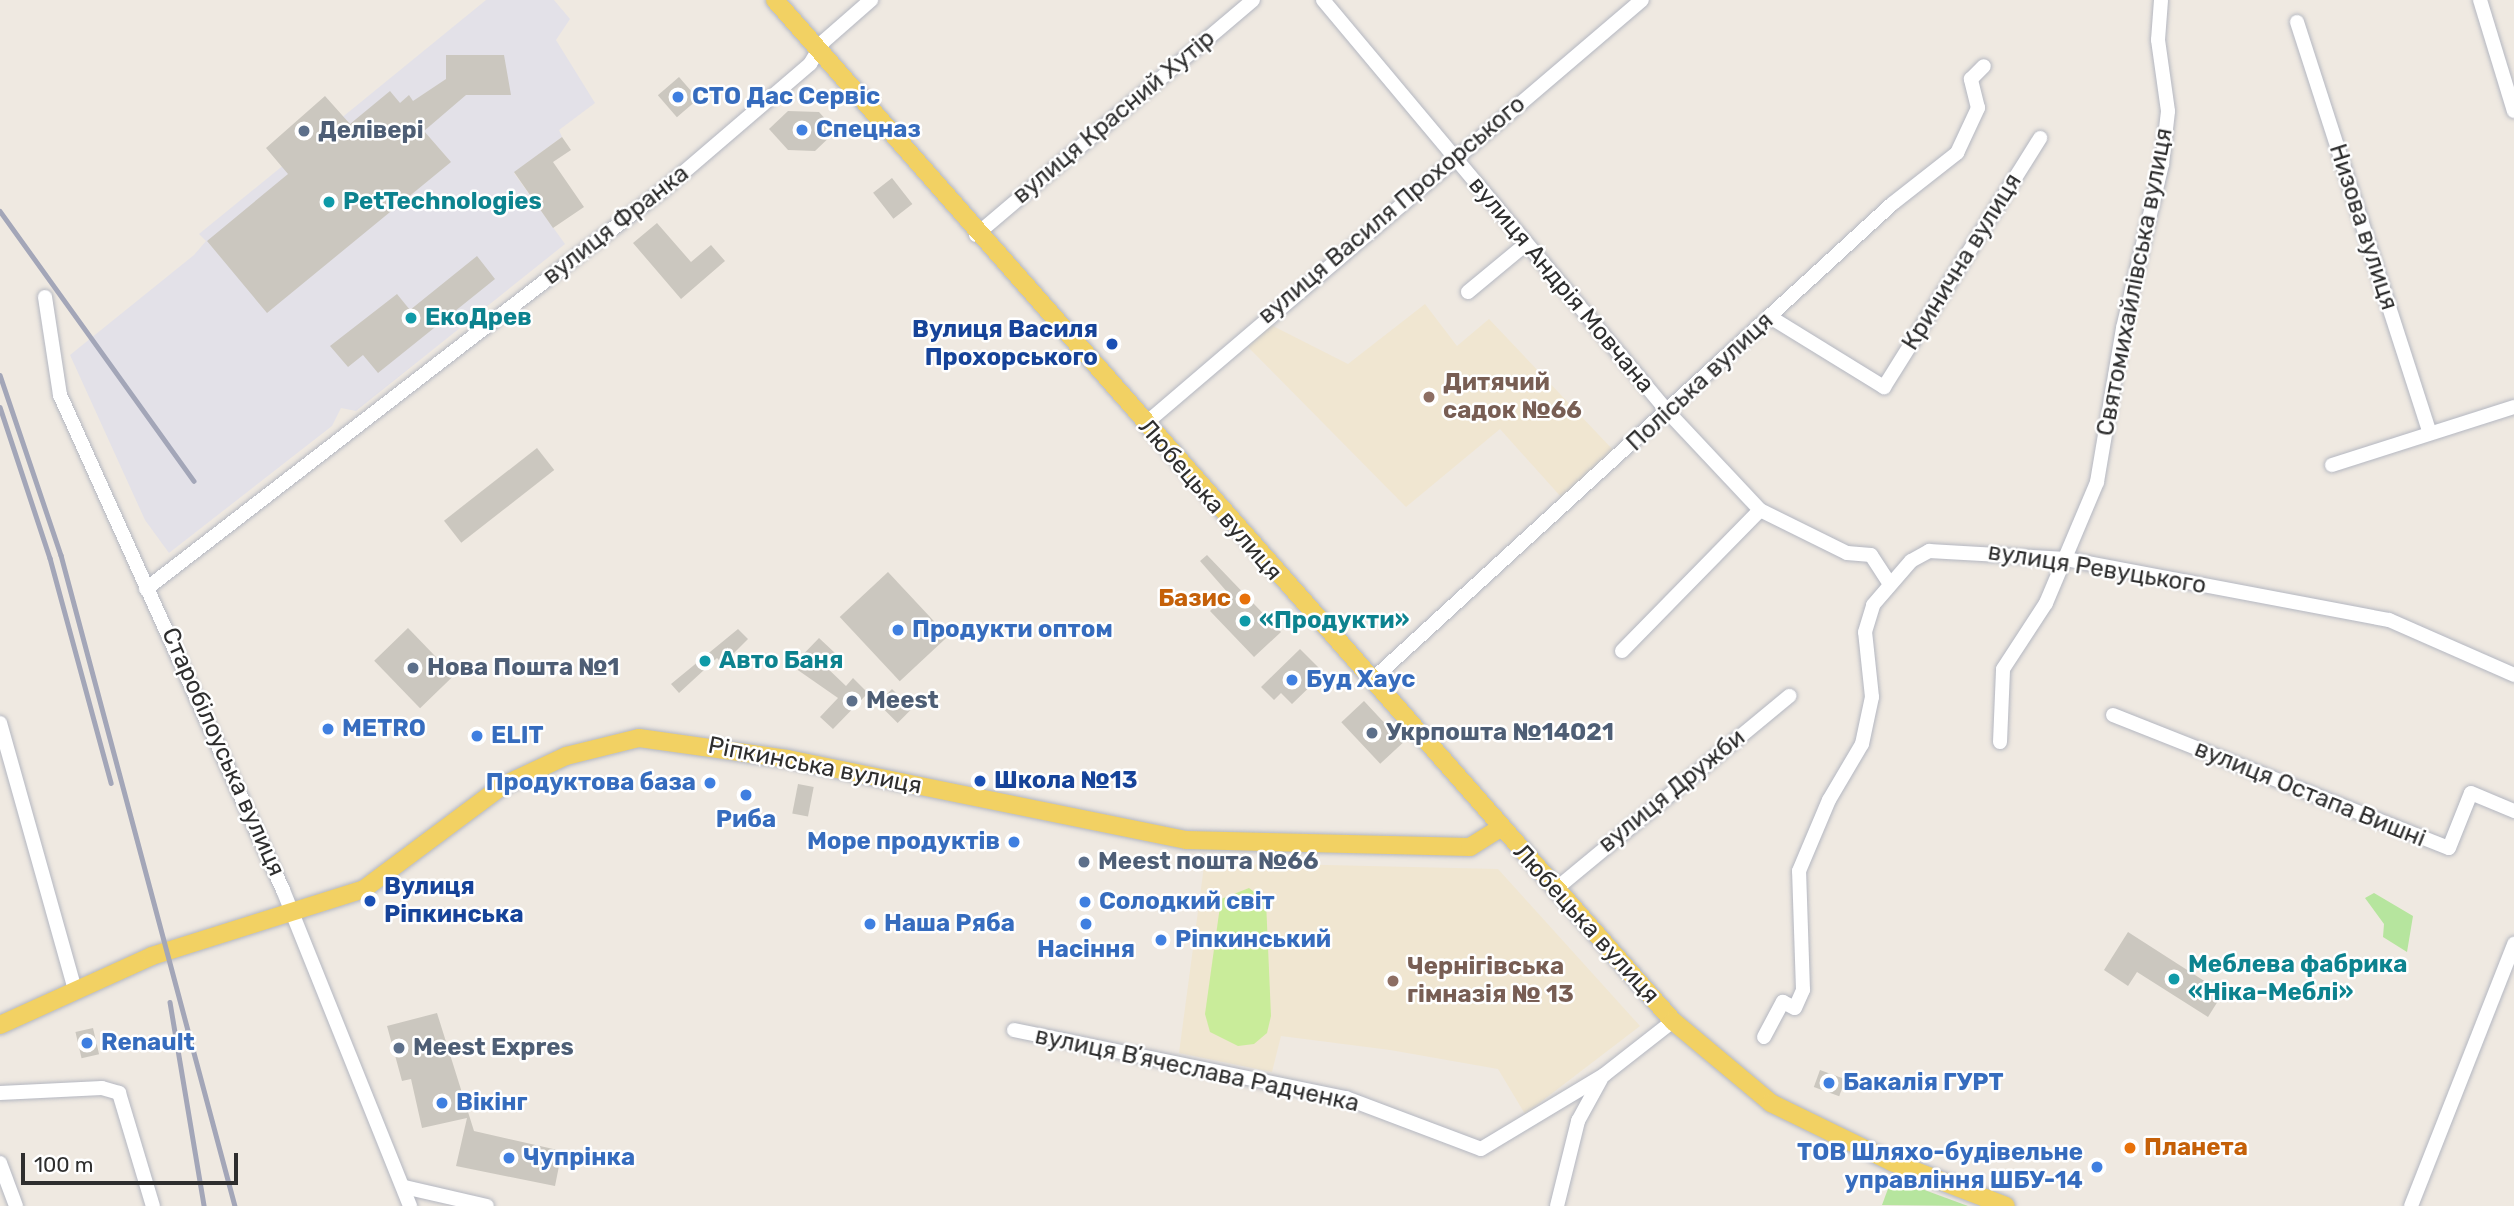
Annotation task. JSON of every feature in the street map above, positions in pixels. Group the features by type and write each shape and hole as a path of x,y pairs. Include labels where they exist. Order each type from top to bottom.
{"main road":[{"name":"Любецька вулиця","path":"775,0 976,235 1673,1021 1771,1103 1892,1161 2006,1206"},
{"name":"Ріпкинська вулиця","path":"0,1025 171,950 293,915 364,889 471,806 535,769 639,738 788,759 1186,840 1470,847 1501,828"}],"street":[{"name":"вулиця Франка","path":"146,589 663,190 819,54 823,42 871,0"},
{"name":"вулиця Красний Хутір","path":"976,235 1253,0"},
{"name":"вулиця Андрія Мовчана","path":"1323,0 1668,412 1760,510 1847,553 1871,555 1884,579"},
{"name":"вулиця Василя Прохорського","path":"1145,424 1452,156 1642,0"},
{"name":"Святомихайлівська вулиця","path":"2000,742 2003,669 2066,559 2097,482 2162,164 2168,111 2158,40 2161,0"},
{"path":"2480,0 2514,111"},
{"name":"Низова вулиця","path":"2297,22 2430,433"},
{"name":"Поліська вулиця","path":"1372,680 1770,317 1957,153 1978,108 1971,79 1984,66"},
{"name":"Кринична вулиця","path":"1770,317 1884,387 2039,138"},
{"path":"1468,292 1527,244"},
{"name":"Старобілоуська вулиця","path":"45,297 60,396 293,915 410,1206"},
{"path":"2332,465 2514,407"},
{"path":"1622,651 1760,510"},
{"name":"вулиця Ревуцького","path":"1764,1037 1789,1005 1807,970 1797,913 1799,871 1829,800 1862,744 1872,697 1865,632 1884,579 1928,551 2066,559 2389,620 2514,675"},
{"name":"вулиця Дружби","path":"1556,888 1789,696"},
{"name":"вулиця Остапа Вишні","path":"2113,715 2449,848 2471,793 2514,811"},
{"path":"0,723 75,990"},
{"path":"2412,1206 2514,944"},
{"name":"вулиця Вʼячеслава Радченка","path":"1014,1030 1346,1098 1481,1149 1604,1075 1673,1021"},
{"name":"вулиця Вʼячеслава Радченка","path":"1557,1206 1578,1121 1604,1075"},
{"path":"0,1093 102,1088 119,1093 153,1206"},
{"path":"0,1163 16,1206"},
{"path":"404,1187 487,1206"}],"shaded area":[{"path":"486,0 554,0 570,19 556,40 595,103 559,130 562,137 514,173 565,244 356,411 341,408 332,426 169,553 145,520 70,355 194,255 206,241 199,234"},
{"name":"Дитячий садок №66","path":"1425,304 1457,346 1489,319 1615,452 1562,498 1500,429 1406,507 1248,347 1271,325 1348,364"},
{"name":"Чернігівська гімназія № 13","path":"1283,864 1498,869 1640,1026 1525,1114 1498,1069 1390,1050 1281,1036 1272,1072 1179,1053 1204,866"}],"green space":[{"path":"1249,888 1266,901 1271,1016 1267,1033 1254,1044 1238,1046 1210,1032 1205,1014 1221,899"},
{"path":"2374,893 2413,916 2407,952 2383,937 2384,924 2365,898"},
{"path":"1892,1178 1968,1206 1882,1205"}],"building":[{"name":"PetTechnologies","path":"446,55 504,55 511,95 466,95 424,131 451,162 267,313 207,241 288,174 266,148 325,96 350,124 390,91 400,103 409,95 413,101 446,79"},
{"name":"СТО Дас Сервіс","path":"679,77 698,99 677,117 658,95"},
{"name":"Спецназ","path":"788,111 819,112 836,131 815,151 788,150 769,129"},
{"path":"562,137 571,150 553,162 584,207 553,228 514,172"},
{"path":"892,178 912,204 893,219 873,193"},
{"path":"657,223 691,262 711,245 725,261 681,299 633,243"},
{"name":"ЕкоДрев","path":"477,256 495,279 378,373 363,355 348,367 330,346 397,294 410,310"},
{"path":"537,448 554,470 461,543 444,521"},
{"name":"«Продукти»","path":"1207,555 1281,632 1254,657 1210,611 1228,593 1200,561"},
{"name":"Продукти оптом","path":"888,572 948,636 900,681 840,617"},
{"name":"Нова Пошта №1","path":"408,628 454,675 420,708 374,661"},
{"name":"Авто Баня","path":"738,629 748,639 723,664 717,658 679,693 671,684"},
{"path":"819,638 835,653 824,665 846,686 853,678 868,693 833,729 820,717 838,698 792,666"},
{"name":"Буд Хаус","path":"1300,649 1324,673 1292,704 1281,693 1274,700 1261,687"},
{"path":"892,689 912,709 898,723 878,703"},
{"name":"Укрпошта №14021","path":"1364,701 1403,743 1380,764 1341,722"},
{"path":"798,784 814,787 808,817 792,813"},
{"name":"Меблева фабрика «Ніка-Меблі»","path":"2128,932 2223,993 2208,1017 2137,972 2128,986 2104,970"},
{"path":"437,1013 474,1131 562,1151 555,1186 456,1166 467,1118 422,1128 411,1079 402,1081 387,1026"},
{"name":"Renault","path":"93,1028 99,1054 82,1058 75,1032"},
{"name":"Бакалія ГУРТ","path":"1820,1070 1845,1079 1839,1096 1814,1087"}],"railway":[{"path":"0,211 194,481"},
{"path":"0,375 61,555 235,1206"},
{"path":"0,407 50,558 111,783"},
{"path":"170,1002 204,1206"}],"place":[{"name":"СТО Дас Сервіс","path":"678,97"},
{"name":"Спецназ","path":"802,130"},
{"name":"Делівері","path":"304,131"},
{"name":"PetTechnologies","path":"329,202"},
{"name":"ЕкоДрев","path":"411,318"},
{"name":"Вулиця Василя Прохорського","path":"1112,344"},
{"name":"Дитячий садок №66","path":"1429,397"},
{"name":"Базис","path":"1245,599"},
{"name":"«Продукти»","path":"1245,621"},
{"name":"Продукти оптом","path":"898,630"},
{"name":"Авто Баня","path":"705,661"},
{"name":"Нова Пошта №1","path":"413,668"},
{"name":"Буд Хаус","path":"1292,680"},
{"name":"Meest","path":"852,701"},
{"name":"METRO","path":"328,729"},
{"name":"Укрпошта №14021","path":"1372,733"},
{"name":"ELIT","path":"477,736"},
{"name":"Школа №13","path":"980,781"},
{"name":"Продуктова база","path":"710,783"},
{"name":"Риба","path":"746,795"},
{"name":"Море продуктів","path":"1014,842"},
{"name":"Meest пошта №66","path":"1084,862"},
{"name":"Вулиця Ріпкинська","path":"370,901"},
{"name":"Солодкий світ","path":"1085,902"},
{"name":"Наша Ряба","path":"870,924"},
{"name":"Насіння","path":"1086,924"},
{"name":"Ріпкинський","path":"1161,940"},
{"name":"Меблева фабрика «Ніка-Меблі»","path":"2174,979"},
{"name":"Чернігівська гімназія № 13","path":"1393,981"},
{"name":"Renault","path":"87,1043"},
{"name":"Meest Expres","path":"399,1048"},
{"name":"Бакалія ГУРТ","path":"1829,1083"},
{"name":"Вікінг","path":"442,1103"},
{"name":"Планета","path":"2130,1148"},
{"name":"Чупрінка","path":"509,1158"},
{"name":"ТОВ Шляхо-будівельне управління ШБУ-14","path":"2097,1167"}]}
